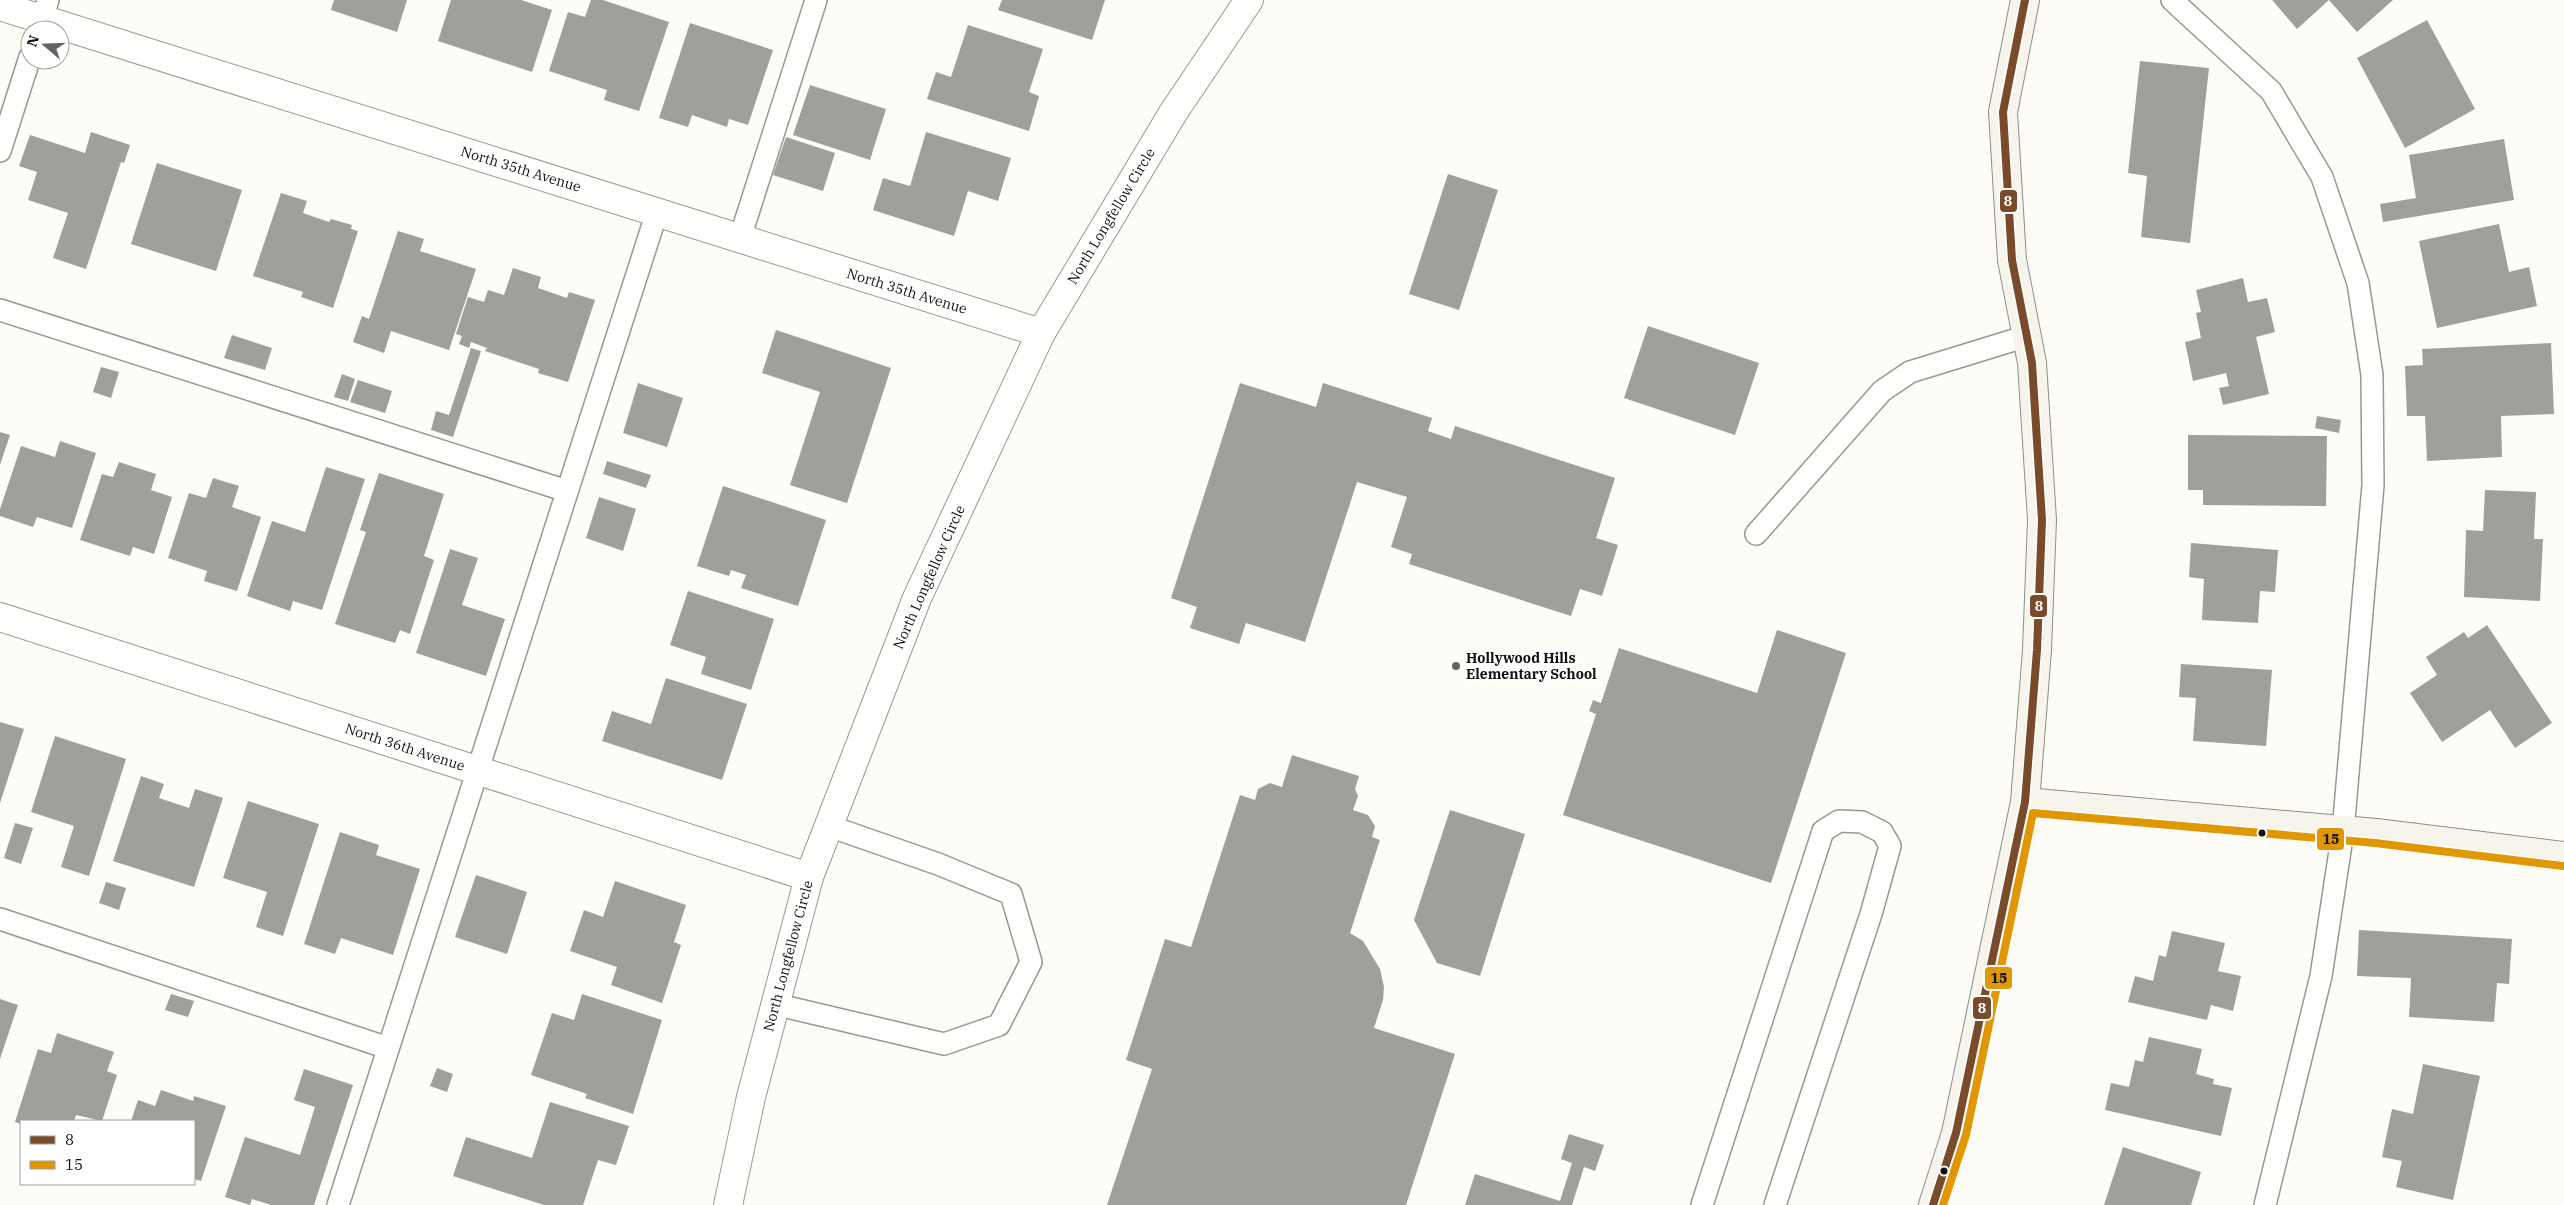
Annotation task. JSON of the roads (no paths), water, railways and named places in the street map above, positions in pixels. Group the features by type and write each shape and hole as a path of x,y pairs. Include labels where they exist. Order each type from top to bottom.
{"street":[{"name":"North Longfellow Circle","path":"728,1205 774,1004 809,877 917,598 1041,333 1173,112 1249,0"},
{"path":"1933,1205 1956,1133 2025,802 2037,650 2042,520 2032,363 2012,260 2002,112 2026,0"},
{"name":"North 35th Avenue","path":"0,6 43,16 1041,333"},
{"name":"North 36th Avenue","path":"0,617 809,877"},
{"path":"2025,802 2473,844 2564,856"}],"lane":[{"path":"740,238 816,0"},
{"path":"2172,0 2271,91 2322,177 2358,283 2372,375 2373,485 2343,831 2321,976 2266,1205"},
{"path":"0,151 26,70"},
{"path":"338,1205 657,212"},
{"path":"0,310 567,491"},
{"path":"1756,534 1882,391 1910,372 2027,336"},
{"path":"1702,1205 1823,831 1839,821 1862,822 1882,832 1890,846 1871,914 1775,1205"},
{"path":"774,1004 944,1044 999,1025 1031,962 1011,894 938,864 829,826"},
{"path":"0,919 388,1048"}],"place":[{"name":"Hollywood Hills Elementary School","path":"1456,666"}]}
